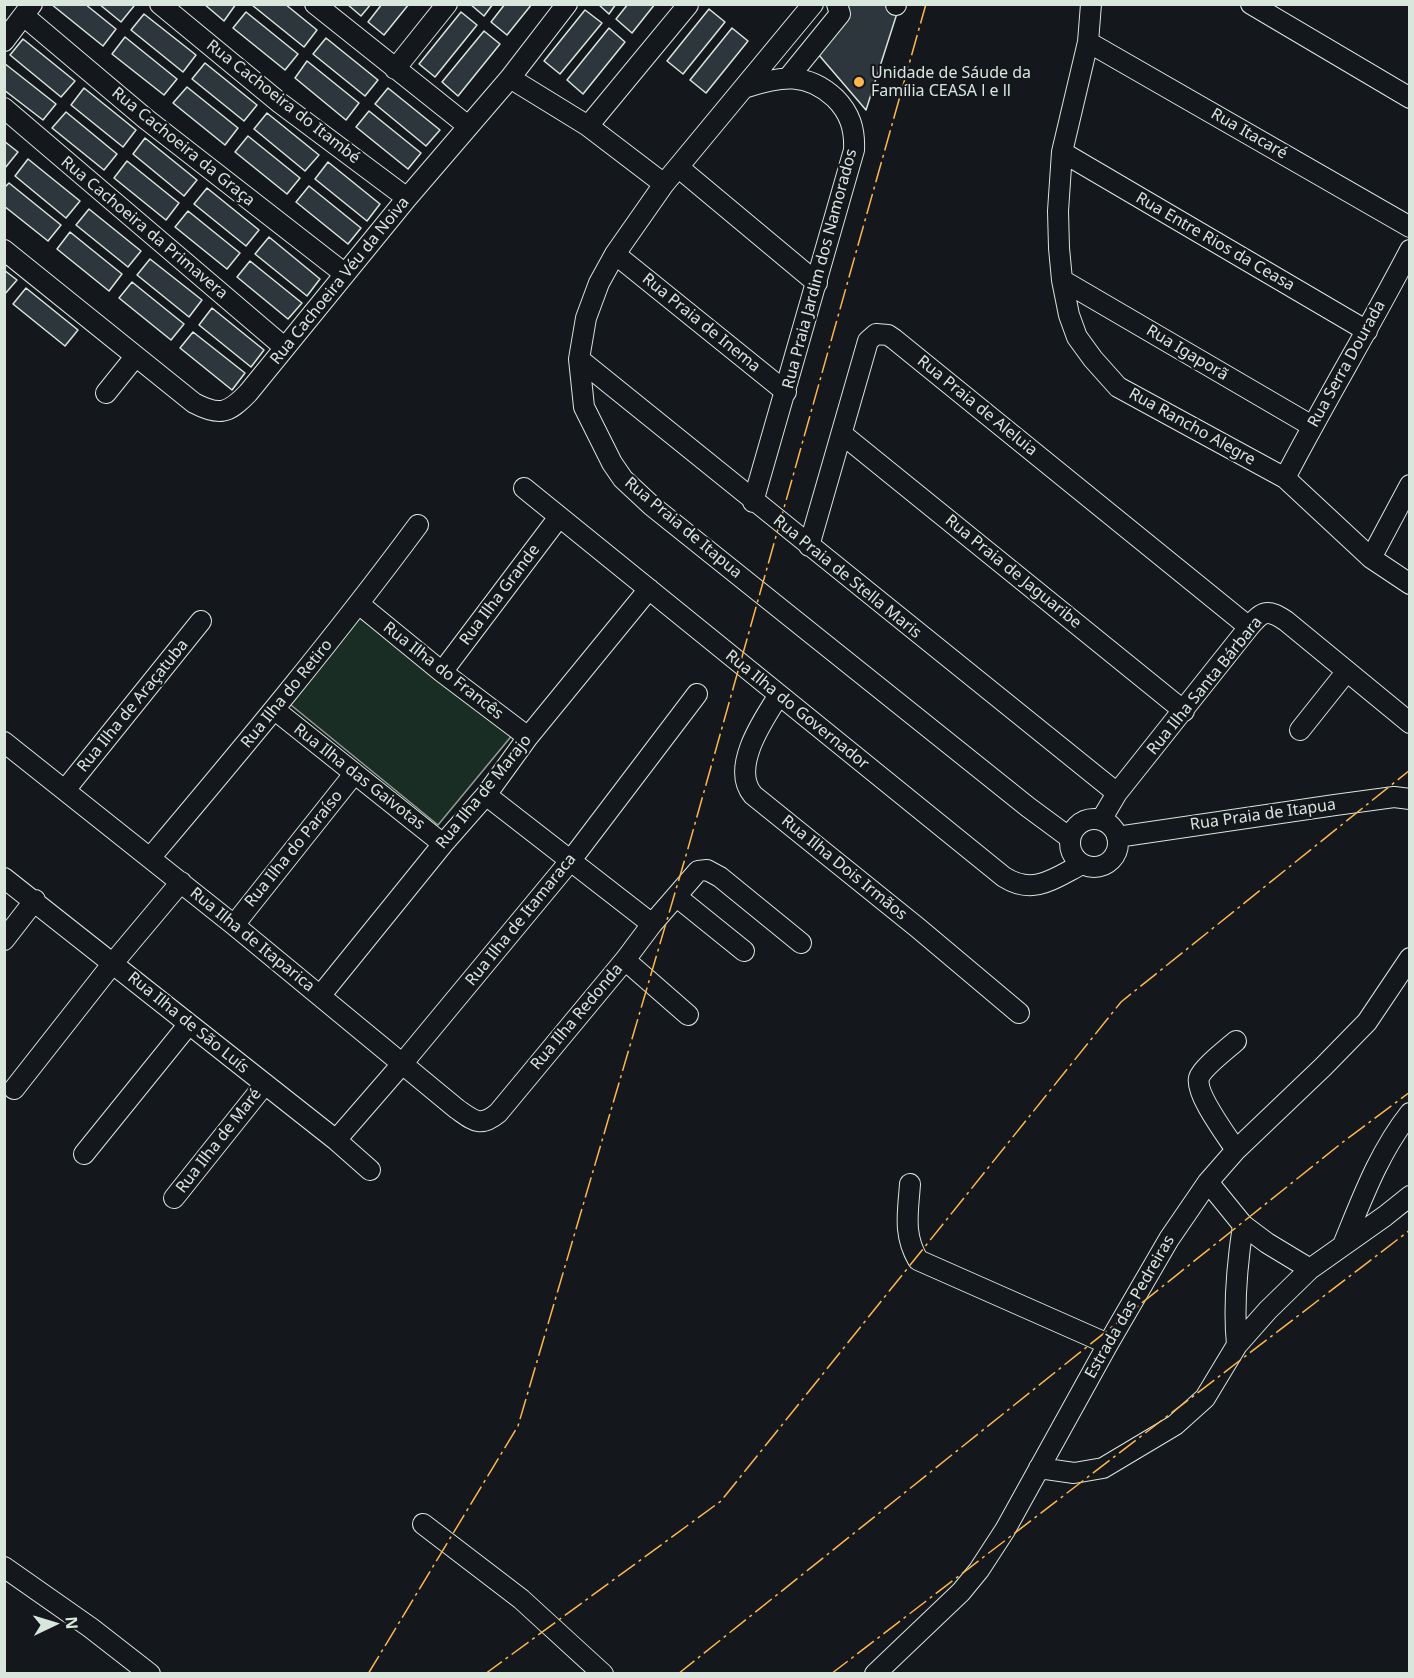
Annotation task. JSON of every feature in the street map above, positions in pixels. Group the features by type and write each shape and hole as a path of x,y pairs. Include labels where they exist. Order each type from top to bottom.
{"street":[{"name":"Rua Cachoeira do Itambé","path":"160,4 280,103 407,198"},
{"path":"395,69 447,4"},
{"name":"Rua Cachoeira Véu da Noiva","path":"4,250 194,403 210,412 222,412 239,402 407,198 510,78 567,4"},
{"path":"788,78 840,14 837,4"},
{"name":"Rua Rancho Alegre","path":"1091,4 1088,42 1062,152 1058,211 1062,280 1069,315 1077,337 1118,387 1285,478 1371,558 1410,584"},
{"path":"1251,4 1410,98"},
{"path":"588,126 688,5"},
{"path":"320,6 468,126"},
{"name":"Rua Praia de Itapua","path":"805,7 747,87 664,184 615,254 599,283 586,318 579,359 584,407 612,463 651,506 1070,838"},
{"path":"4,41 28,10"},
{"name":"Rua Cachoeira da Graça","path":"28,10 146,119 345,274"},
{"name":"Rua Itacaré","path":"1088,42 1410,227"},
{"path":"510,78 588,126 664,184"},
{"name":"Rua Praia Jardim dos Namorados","path":"747,87 775,79 788,78 798,78 823,87 845,108 853,125 855,136 854,150 817,283 753,502"},
{"name":"Rua Cachoeira da Primavera","path":"4,108 285,347"},
{"name":"Rua Entre Rios da Ceasa","path":"1062,152 1367,332"},
{"path":"678,167 817,283"},
{"name":"Rua Serra Dourada","path":"1285,478 1410,250"},
{"name":"Rua Praia de Inema","path":"615,254 786,392"},
{"name":"Rua Igaporã","path":"1062,280 1312,426"},
{"name":"Rua Praia de Aleluia","path":"809,546 868,341 876,334 888,335 1249,627"},
{"path":"106,393 135,357"},
{"name":"Rua Praia de Stella Maris","path":"579,359 753,502 1117,793"},
{"name":"Rua Praia de Jaguaribe","path":"842,434 1184,711"},
{"path":"1371,558 1410,485"},
{"name":"Rua Ilha do Governador","path":"524,488 1012,882 1021,886 1043,884 1082,864"},
{"name":"Rua Ilha Grande","path":"442,672 559,517"},
{"name":"Rua Ilha do Retiro","path":"150,858 275,710 418,525"},
{"name":"Rua Ilha de Marajo","path":"320,996 443,844 486,795 528,737 649,589"},
{"name":"Rua Ilha do Francês","path":"359,604 442,672 528,737"},
{"name":"Rua Ilha Santa Bárbara","path":"1101,820 1117,793 1249,627 1264,614 1274,614 1410,723"},
{"name":"Rua Ilha de Araçatuba","path":"66,790 201,621"},
{"path":"1300,730 1347,671"},
{"name":"Rua Ilha de Itamaraca","path":"336,1140 571,860 697,694"},
{"name":"Rua Ilha Dois Irmãos","path":"779,695 759,727 751,746 745,778 747,788 1019,1013"},
{"name":"Rua Ilha das Gaivotas","path":"275,710 443,844"},
{"name":"Rua Ilha de Itaparica","path":"4,742 181,882 457,1109 476,1121 489,1120 501,1109"},
{"name":"Rua Ilha do Paraíso","path":"234,925 354,774"},
{"path":"486,795 652,924"},
{"name":"Rua Praia de Itapua","path":"1117,837 1394,797 1410,799"},
{"path":"1085,820 1101,820 1113,829 1117,837 1116,853 1098,867 1082,864 1072,853 1070,838 1078,824 1085,820"},
{"path":"744,951 682,890 698,871 707,870 712,873 801,943"},
{"name":"Rua Ilha de São Luís","path":"4,878 35,900 336,1140 370,1170"},
{"path":"14,1089 113,963 181,882"},
{"name":"Rua Ilha Redonda","path":"501,1109 682,890"},
{"path":"4,940 35,900"},
{"name":"Estrada das Pedreiras","path":"875,1674 954,1599 979,1570 1005,1530 1108,1344 1182,1218 1208,1182 1236,1150 1367,1022 1410,958"},
{"path":"625,960 688,1015"},
{"path":"84,1154 189,1024"},
{"path":"1236,1041 1203,1072 1199,1079 1199,1086 1236,1150"},
{"name":"Rua Ilha de Maré","path":"174,1198 264,1084"},
{"path":"1343,1245 1375,1169 1397,1129 1410,1113"},
{"path":"1208,1182 1243,1225 1267,1244 1310,1269"},
{"path":"910,1184 906,1227 909,1245 918,1260 1108,1344"},
{"path":"1039,1468 1074,1473 1103,1468 1174,1425 1205,1398 1237,1345 1268,1310 1310,1269 1410,1196"},
{"path":"1237,1345 1234,1314 1243,1225"},
{"path":"423,1524 521,1599 603,1674"},
{"path":"4,1566 91,1628 150,1674"}],"green space":[{"path":"357,616 514,733 438,825 286,701"}],"building":[{"path":"51,4 85,4 116,29 103,46"},
{"path":"99,4 133,4 134,6 121,22"},
{"path":"204,4 236,4 224,21"},
{"path":"285,4 317,30 304,47 252,5"},
{"path":"347,4 371,4 361,16"},
{"path":"382,4 409,4 384,35 368,22"},
{"path":"470,4 493,4 484,16"},
{"path":"505,4 532,4 507,35 491,22"},
{"path":"598,4 616,4 609,14"},
{"path":"628,4 655,4 632,33 616,19"},
{"name":"Unidade de Sáude da Família CEASA l e ll","path":"834,4 900,4 866,110 818,54"},
{"path":"709,9 725,22 683,74 667,61"},
{"path":"585,10 602,23 560,74 544,61"},
{"path":"246,12 298,54 285,70 233,28"},
{"path":"461,12 477,25 435,77 419,64"},
{"path":"144,14 196,55 183,72 131,30"},
{"path":"609,28 625,42 583,94 567,80"},
{"path":"732,28 748,41 706,93 690,80"},
{"path":"484,31 500,44 458,96 442,82"},
{"path":"125,37 177,79 164,95 112,54"},
{"path":"326,38 378,80 365,96 313,54"},
{"path":"23,39 75,81 61,97 10,55"},
{"path":"307,61 359,103 346,120 295,78"},
{"path":"4,63 56,104 43,120 4,90"},
{"path":"205,63 257,105 244,121 192,79"},
{"path":"187,87 238,128 225,145 173,103"},
{"path":"84,88 136,130 123,147 71,105"},
{"path":"388,88 440,130 426,146 375,104"},
{"path":"369,111 421,153 408,169 356,127"},
{"path":"66,112 117,154 104,170 52,128"},
{"path":"267,113 319,155 305,171 254,129"},
{"path":"248,136 300,178 287,194 235,152"},
{"path":"145,138 197,180 184,196 133,154"},
{"path":"4,141 18,152 5,168 4,167"},
{"path":"28,159 80,201 66,218 15,176"},
{"path":"127,161 179,203 166,220 114,178"},
{"path":"328,162 380,204 367,221 315,179"},
{"path":"9,183 61,225 48,241 4,206 4,188"},
{"path":"309,186 361,228 348,244 296,202"},
{"path":"207,188 259,230 246,246 194,204"},
{"path":"89,209 141,251 128,267 76,225"},
{"path":"188,211 240,253 227,269 175,227"},
{"path":"70,232 122,274 109,291 57,249"},
{"path":"269,237 320,279 307,296 255,254"},
{"path":"150,259 202,300 189,317 137,275"},
{"path":"250,261 302,303 288,319 237,277"},
{"path":"4,270 17,280 4,295"},
{"path":"132,282 184,324 171,340 119,298"},
{"path":"26,288 78,330 65,346 13,304"},
{"path":"212,308 264,350 251,367 199,325"},
{"path":"193,332 245,373 232,390 180,348"}],"power":[{"path":"368,1674 518,1426 687,852 926,4"},
{"path":"485,1674 721,1501 1121,1002 1410,770"},
{"path":"678,1674 1343,1142 1410,1092"},
{"path":"831,1674 1410,1230"}],"place":[{"name":"Unidade de Sáude da Família CEASA l e ll","path":"859,82"}]}
